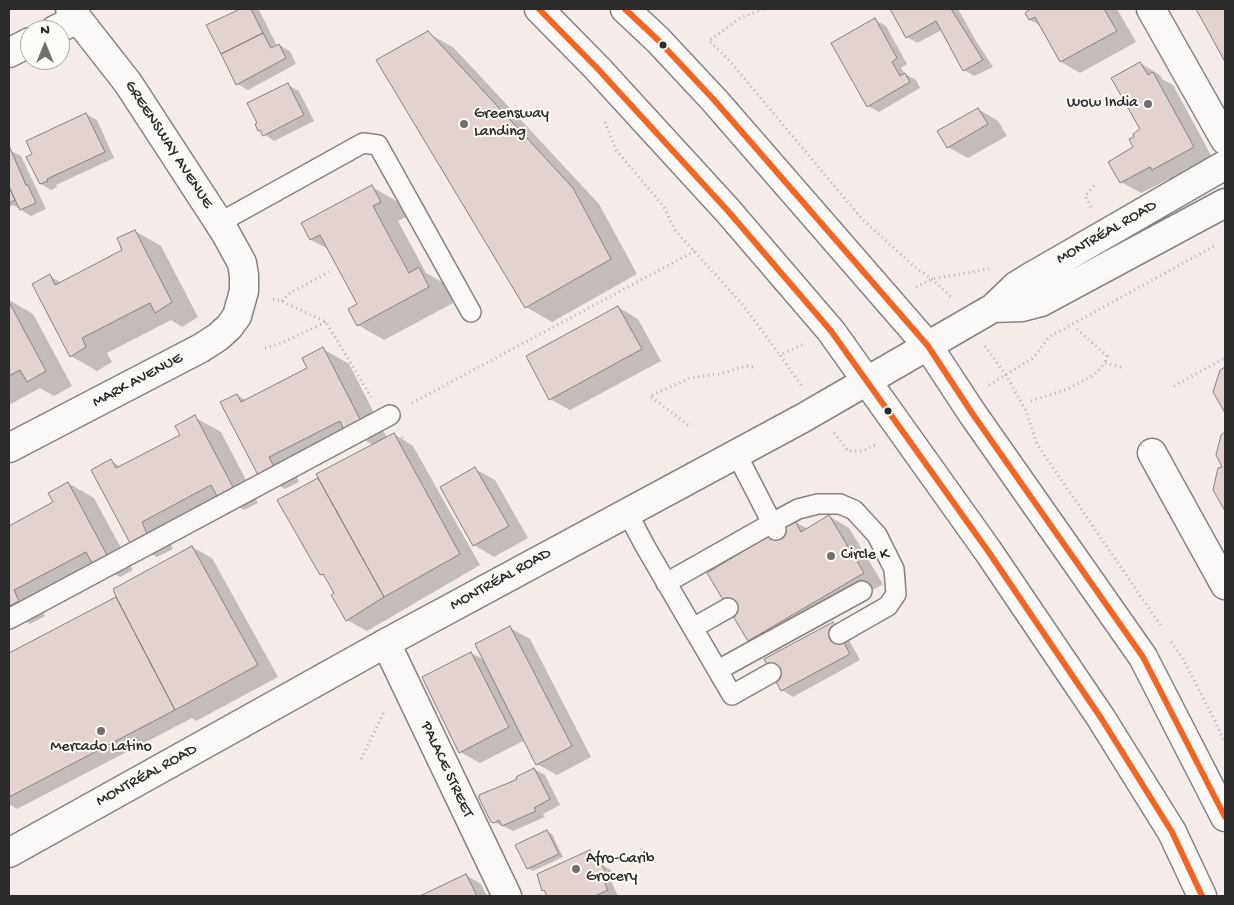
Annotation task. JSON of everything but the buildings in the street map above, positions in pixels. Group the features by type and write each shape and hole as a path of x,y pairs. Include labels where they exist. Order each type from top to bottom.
{"main road":[{"path":"539,9 597,68 728,211 831,331 868,380 988,551 1101,718 1172,832 1202,896"},
{"path":"625,9 658,40 715,101 928,346 972,413 1142,657 1225,817"},
{"path":"1151,9 1225,140"},
{"name":"GREENSWAY AVENUE","path":"68,19 128,83 219,223 242,263 244,291"},
{"name":"MONTRÉAL ROAD","path":"9,852 386,643 803,418 994,308 1016,286 1225,165"},
{"name":"MONTRÉAL ROAD","path":"994,308 1022,307 1041,302 1225,203"},
{"name":"MARK AVENUE","path":"9,448 218,338 237,316 244,291"},
{"path":"1152,453 1225,585"},
{"name":"PALACE STREET","path":"386,643 507,896"}],"lane":[{"path":"219,223 363,143 378,145 471,312"},
{"path":"9,619 390,415"},
{"path":"736,453 774,527"},
{"path":"666,583 774,527 798,509 818,504 840,504 854,510 877,535 894,569 896,594 888,606 839,634"},
{"path":"627,512 666,583 732,695 771,673"},
{"path":"718,670 816,609 862,591"},
{"path":"693,628 728,608"}],"path":[{"path":"763,9 740,18 708,41 728,59 863,220 950,296"},
{"path":"603,114 605,124 616,150 664,207 674,229 743,305 780,355"},
{"path":"1091,207 1085,196 1094,186"},
{"path":"990,384 1033,358 1042,345 1056,333 1217,244"},
{"path":"390,415 695,251"},
{"path":"282,301 290,293 329,272"},
{"path":"244,291 282,301 326,322 368,394 390,415 468,554"},
{"path":"265,348 282,343 326,322"},
{"path":"1031,401 1068,389 1095,374 1104,363 1107,356 1077,329"},
{"path":"1174,386 1225,358"},
{"path":"1104,363 1124,368"},
{"path":"688,425 650,396 690,378 719,374 747,366 756,368"},
{"path":"1001,369 1026,411 1037,444 1165,633"},
{"path":"842,444 848,451 854,452 870,448"},
{"path":"1171,641 1196,684 1225,744"},
{"path":"361,759 388,702"}],"transit line":[{"path":"539,9 597,68 728,211 831,331 988,551 1101,718 1172,832 1202,896"},
{"path":"625,9 658,40 715,101 928,346 972,413 1143,657 1225,817"}],"place":[{"name":"Wow India","path":"1148,104"},
{"name":"Greensway Landing","path":"464,124"},
{"name":"Circle K","path":"831,556"},
{"name":"Mercado Latino","path":"101,731"},
{"name":"Afro-Carib Grocery","path":"576,869"}]}
